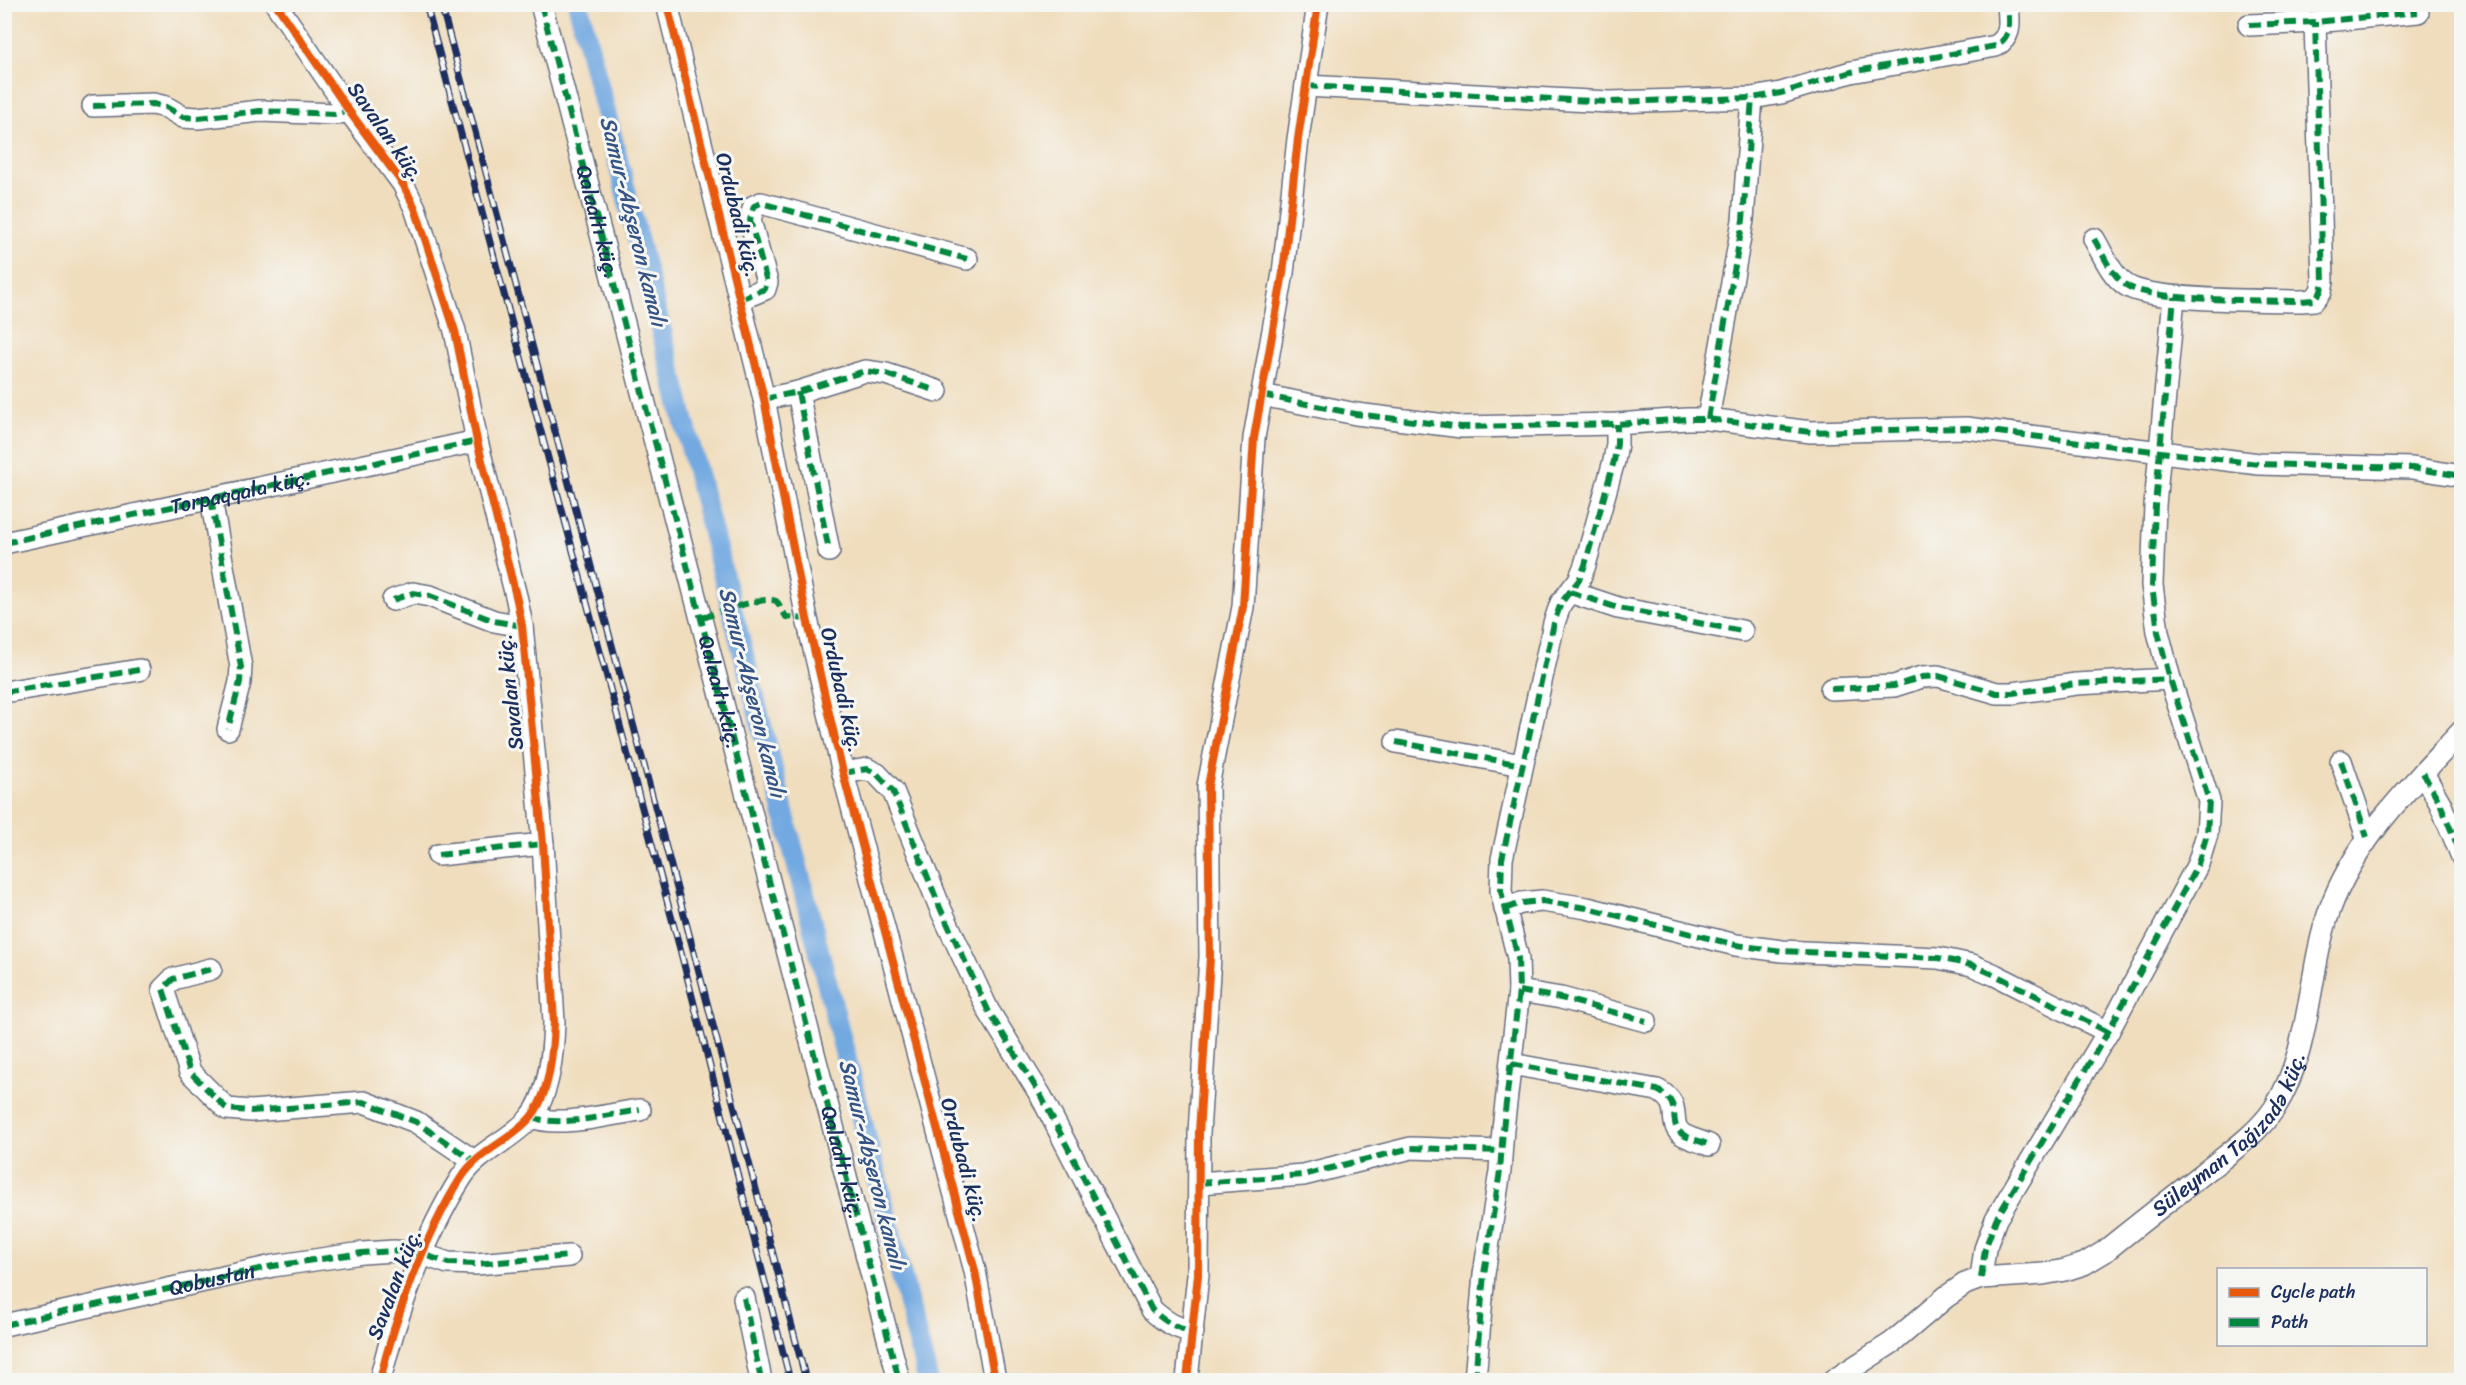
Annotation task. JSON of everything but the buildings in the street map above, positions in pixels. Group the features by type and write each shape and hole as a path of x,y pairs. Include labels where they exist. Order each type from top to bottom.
{"street":[{"name":"Savalan küç.","path":"276,4 349,111 403,184 415,208 455,331 477,441 522,626 543,844 554,1022 553,1051 548,1076 531,1117 474,1161 445,1206 422,1254 385,1359 380,1380"},
{"name":"Qalaaltı küç.","path":"542,4 899,1380"},
{"name":"Ordubadi küç.","path":"667,4 764,399 807,619 843,773 975,1271 995,1380"},
{"path":"1186,1380 1193,1332 1200,1231 1199,1133 1210,957 1206,812 1208,786 1243,607 1250,476 1283,273 1318,4"},
{"path":"1306,86 1609,102 1752,98 1781,93 1851,72 1996,46 2005,40 2010,27 2008,4"},
{"path":"2249,25 2315,22 2418,12"},
{"path":"2094,239 2115,275 2136,290 2174,297 2314,300 2321,291 2323,280 2315,22"},
{"path":"1708,419 1743,220 1752,98"},
{"path":"93,106 153,104 166,107 183,117 198,118 260,111 335,114 349,111"},
{"path":"740,299 765,289 767,282 750,220 754,206 761,203 967,259"},
{"path":"1981,1278 1985,1249 1996,1220 2108,1032 2198,864 2207,834 2209,801 2170,679 2158,632 2152,585 2153,537 2174,297"},
{"path":"764,399 798,392 865,371 886,374 937,391"},
{"path":"798,392 829,551"},
{"path":"1262,395 1356,414 1462,427 1617,424 1708,419 1811,432 1966,428 2259,464 2412,468 2462,476"},
{"path":"1475,1380 1484,1274 1494,1218 1519,991 1518,958 1501,891 1502,859 1554,623 1561,603 1585,565 1614,461 1617,424"},
{"name":"Torpaqqala küç.","path":"4,543 477,441"},
{"path":"211,499 241,667 240,682 228,729"},
{"path":"1570,592 1618,608 1742,631"},
{"path":"393,600 413,593 430,596 494,621 522,626"},
{"path":"4,692 140,670"},
{"path":"1831,689 1894,686 1922,676 1938,676 1997,693 2013,693 2076,684 2170,679"},
{"name":"Süleyman Tağızadə küç.","path":"1834,1380 1913,1327 1946,1297 1965,1284 1981,1278 2043,1274 2084,1264 2104,1252 2260,1129 2286,1089 2298,1056 2319,945 2346,873 2367,837 2462,731"},
{"path":"1396,742 1522,765"},
{"path":"2341,761 2367,837"},
{"path":"843,773 867,770 877,774 893,791 941,910 988,1010 1041,1096 1152,1310 1163,1321 1193,1332"},
{"path":"2423,773 2440,803 2462,857"},
{"path":"438,855 543,844"},
{"path":"1504,909 1521,903 1542,901 1587,908 1736,945 1782,951 1938,958 1972,965 1995,975 2108,1032"},
{"path":"211,969 173,979 163,989 190,1072 227,1109 252,1111 363,1101 416,1122 474,1161"},
{"path":"1519,991 1561,998 1646,1021"},
{"path":"1511,1064 1657,1090 1668,1096 1674,1105 1676,1127 1683,1134 1709,1145"},
{"path":"531,1117 541,1121 556,1122 640,1110"},
{"path":"1199,1183 1303,1175 1411,1148 1501,1151"},
{"name":"Qobustan","path":"4,1325 273,1266 362,1253 394,1251 422,1254 448,1263 476,1264 569,1256"},
{"path":"744,1298 761,1380"}],"waterway":[{"name":"Samur-Abşeron kanalı","path":"578,4 928,1380"}],"railway":[{"path":"426,4 680,949 790,1380"},
{"path":"441,4 806,1380"}],"marked path":[{"path":"541,4 899,1380"},
{"path":"1306,86 1609,102 1752,98 1781,93 1851,72 1996,46 2008,33 2008,4"},
{"path":"2249,25 2315,22 2418,12"},
{"path":"2094,239 2116,276 2126,285 2139,291 2158,295 2209,299 2314,300 2321,291 2323,281 2315,22"},
{"path":"1708,419 1743,220 1752,98"},
{"path":"93,106 153,104 166,107 183,117 198,118 260,111 335,114 349,111"},
{"path":"740,299 765,289 767,282 750,220 754,206 761,203 967,259"},
{"path":"1981,1278 1985,1249 1996,1219 2108,1032 2198,864 2207,834 2209,801 2170,679 2158,632 2152,585 2155,505 2174,297"},
{"path":"764,399 798,392 865,371 886,374 937,391"},
{"path":"798,392 829,551"},
{"path":"1262,395 1356,414 1462,427 1617,424 1708,419 1811,432 1966,428 2259,464 2412,468 2462,476"},
{"path":"1475,1380 1484,1274 1500,1171 1519,991 1518,958 1501,891 1502,859 1554,623 1561,603 1579,580 1585,565 1614,461 1617,424"},
{"path":"4,543 477,441"},
{"path":"211,499 241,667 240,682 228,729"},
{"path":"1570,592 1618,608 1742,631"},
{"path":"393,600 413,593 430,596 494,621 522,626"},
{"path":"702,618 728,609 770,600 777,602 786,617 807,619"},
{"path":"4,692 139,670"},
{"path":"1831,689 1894,686 1922,677 1938,676 1997,693 2013,693 2076,684 2170,679"},
{"path":"1396,742 1522,765"},
{"path":"2341,761 2367,837"},
{"path":"843,773 867,769 877,774 893,791 941,910 988,1010 1041,1096 1152,1310 1171,1324 1193,1332"},
{"path":"2423,773 2440,803 2462,857"},
{"path":"438,855 543,844"},
{"path":"1505,909 1521,903 1542,901 1587,908 1736,945 1782,951 1938,958 1972,965 1995,975 2108,1032"},
{"path":"211,969 173,979 163,989 190,1072 227,1109 251,1111 364,1102 416,1122 474,1161"},
{"path":"1519,991 1561,998 1646,1021"},
{"path":"1511,1064 1657,1090 1670,1101 1677,1129 1685,1136 1709,1145"},
{"path":"531,1117 570,1121 640,1110"},
{"path":"1199,1183 1303,1175 1411,1148 1501,1151"},
{"path":"4,1325 273,1266 362,1253 394,1251 422,1254 448,1263 476,1264 569,1256"},
{"path":"744,1298 761,1380"}],"cycle path":[{"path":"276,4 349,111 403,184 415,208 455,331 477,441 522,626 543,844 554,1022 546,1085 537,1108 530,1118 476,1160 461,1178 448,1200 413,1276 386,1355 380,1380"},
{"path":"667,4 764,399 807,619 843,773 975,1271 995,1380"},
{"path":"1187,1380 1198,1275 1199,1133 1210,957 1208,786 1243,607 1254,438 1283,273 1298,139 1318,4"}]}
